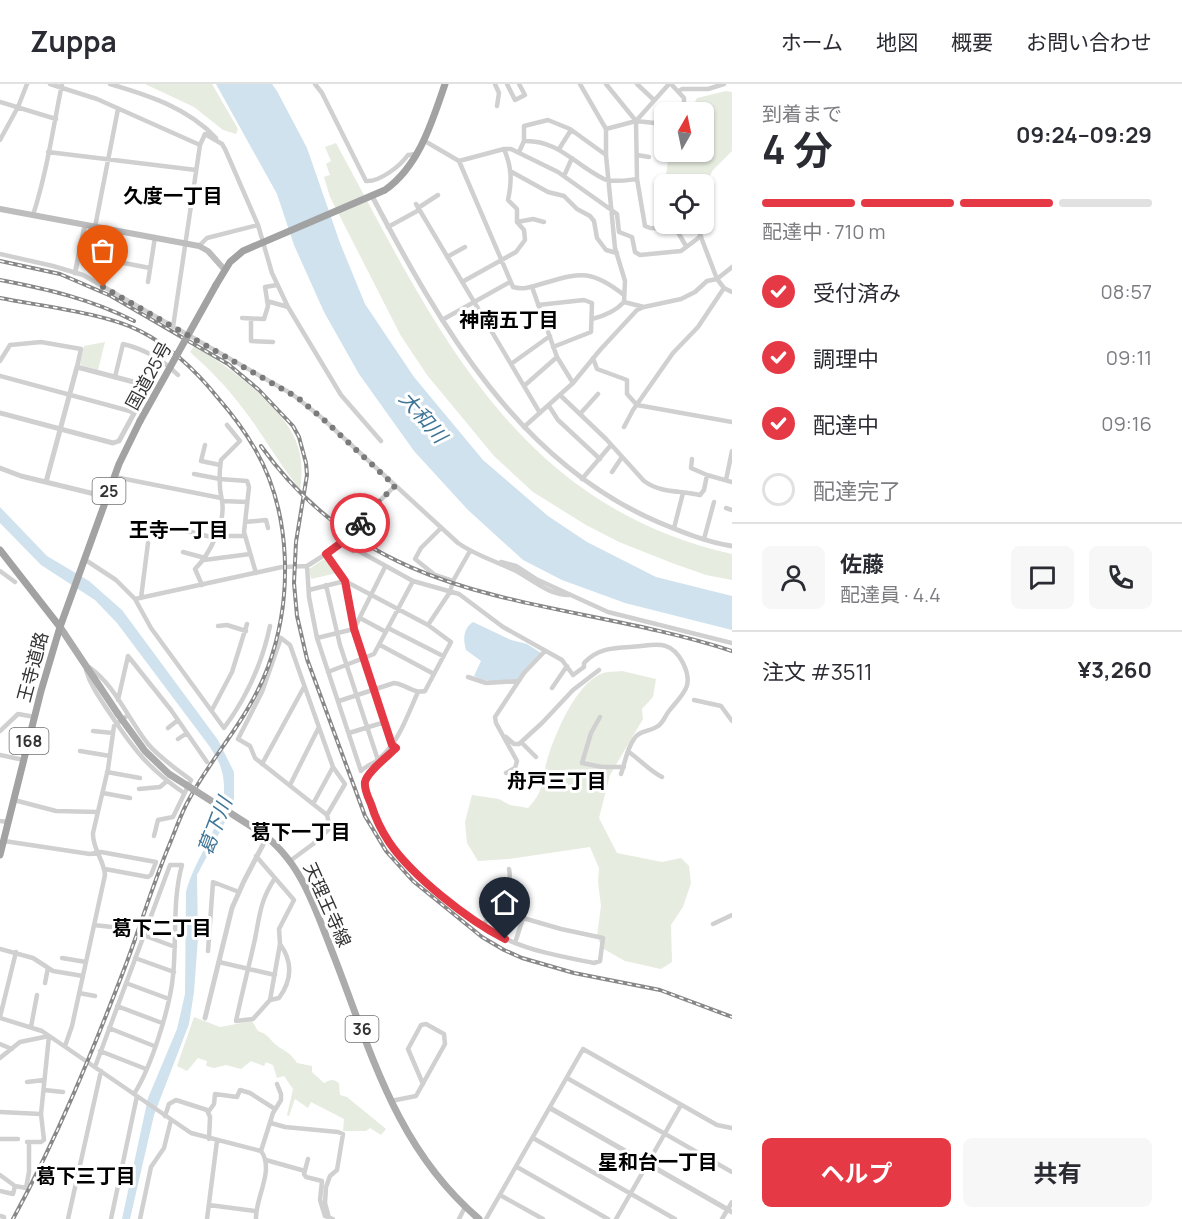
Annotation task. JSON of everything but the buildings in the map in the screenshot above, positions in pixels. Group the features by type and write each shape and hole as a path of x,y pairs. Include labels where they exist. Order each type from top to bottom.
{"highway":[{"name":"国道25号","path":"60,627 125,450 224,269 236,256 266,241 372,196 396,183 417,154 432,122 445,84"},
{"path":"0,550 60,627"},
{"name":"王寺道路","path":"0,855 60,627"}],"main road":[{"path":"0,209 199,246 208,251 224,269"},
{"name":"天理王寺線","path":"60,627 145,751 169,774 267,837 290,861 302,878 313,902 390,1101 403,1128 425,1161 465,1208 479,1219"}],"street":[{"path":"0,140 18,108 27,84"},
{"path":"50,84 97,99 200,145"},
{"path":"110,84 144,94 184,113 203,124 222,144 238,174 266,241 277,285 288,307 341,395 381,441"},
{"path":"315,84 322,93 366,181 386,174 402,164 408,155 417,154"},
{"path":"320,84 322,93"},
{"path":"495,84 499,93 497,106"},
{"path":"507,84 515,100 525,95 519,84"},
{"path":"580,84 606,129 608,180 617,253 625,281 624,302 615,311 592,319"},
{"path":"606,84 636,121 637,179 645,226 676,229 686,246"},
{"path":"638,84 654,100"},
{"path":"636,121 670,84 679,91 684,102"},
{"path":"679,91 697,87 708,89 724,84"},
{"path":"33,215 39,198 61,86"},
{"path":"0,102 56,119"},
{"path":"95,226 118,109"},
{"path":"519,152 524,141 524,126 540,120 548,120 571,130 606,155"},
{"path":"606,129 636,121 654,123"},
{"path":"559,149 571,130"},
{"path":"172,327 200,145 205,134 222,144"},
{"path":"423,140 459,161 510,282 516,288 532,287 581,274 606,281 624,295"},
{"path":"524,141 546,143 559,149 608,180 637,179"},
{"path":"459,161 504,149 519,152 564,176 617,214 619,232 632,237 637,254 681,251 700,236 717,279 724,288 732,292"},
{"path":"462,282 516,252 523,244 525,234 517,222 517,209 508,200 511,190 511,166 504,149"},
{"path":"48,152 196,170"},
{"path":"637,155 648,157"},
{"path":"564,176 572,158"},
{"path":"510,171 548,192 564,196 576,209 592,218 597,238 606,250 617,253"},
{"path":"388,227 438,195"},
{"path":"372,196 412,271 468,360 524,427 548,451 582,478 620,503 674,528 732,546"},
{"path":"418,207 540,413"},
{"path":"517,222 533,219 544,222"},
{"path":"75,273 85,225"},
{"path":"199,246 207,238 258,225"},
{"path":"103,287 114,230"},
{"path":"148,282 155,237"},
{"path":"447,257 465,247"},
{"path":"0,254 75,273 298,398 441,528 470,551 496,562 516,566 569,596 620,616 732,643"},
{"path":"108,260 150,268"},
{"path":"524,427 573,383 637,310 681,299 695,292 707,281 717,279 732,267"},
{"path":"442,320 510,282"},
{"path":"242,318 264,319 267,301 265,287 277,285"},
{"path":"532,287 557,357 573,383"},
{"path":"624,428 673,353 698,327 724,288"},
{"path":"538,305 584,300 592,303 591,332 553,347"},
{"path":"267,301 288,307"},
{"path":"624,302 644,307"},
{"path":"251,319 251,341 273,342"},
{"path":"511,364 550,336"},
{"path":"0,368 0,360 10,345 41,342 81,349 46,482"},
{"path":"115,377 123,344 139,348 178,375"},
{"path":"524,386 557,357"},
{"path":"593,358 597,369 627,380 627,394 637,405 732,422"},
{"path":"0,413 116,443 163,363"},
{"path":"77,367 149,386"},
{"path":"0,376 134,413"},
{"path":"580,414 598,394"},
{"path":"560,395 648,484 662,490 700,495 704,490 707,475"},
{"path":"549,406 558,420 600,459"},
{"path":"202,585 195,569 204,559 215,537 220,520 220,465 223,457 240,441 227,425"},
{"path":"205,445 201,461 220,465"},
{"path":"582,478 611,445"},
{"path":"726,480 732,451"},
{"path":"612,472 622,457"},
{"path":"692,459 691,468 732,482"},
{"path":"0,468 107,497"},
{"path":"194,474 247,481 249,487 244,522 245,536 256,573"},
{"path":"114,477 221,499 247,502"},
{"path":"138,599 282,567 307,566 341,543 395,486"},
{"path":"674,528 683,493"},
{"path":"704,539 714,502"},
{"path":"726,508 732,510"},
{"path":"244,522 266,520 268,528"},
{"path":"441,528 422,548 416,559 435,575 453,581"},
{"path":"187,531 215,537 245,536"},
{"path":"138,599 148,543"},
{"path":"341,543 413,581 466,599 503,627 562,660 573,675 584,667 584,663 593,653 647,644 669,647 680,657 688,675 684,694 657,727 639,733 634,738 621,774"},
{"path":"428,625 450,592 453,581 470,551"},
{"path":"183,552 204,559 250,554"},
{"path":"326,554 345,581 354,629 392,745 396,748 368,776 365,783 381,828 395,850 418,874 483,925 515,943 548,954 594,963 600,961 603,938 523,918 515,943"},
{"path":"84,561 116,580 138,599 151,627 224,728 248,692 263,653 270,626"},
{"path":"11,563 0,570 15,582"},
{"path":"307,566 317,638 361,771 370,762 378,760 392,745 399,735 418,692"},
{"path":"317,638 354,629 385,567"},
{"path":"309,590 345,581 428,625 451,642 425,691 418,692 394,683 339,701"},
{"path":"328,672 374,654 413,581"},
{"path":"326,585 336,633 378,760"},
{"path":"360,618 443,656"},
{"path":"212,710 232,672 247,624"},
{"path":"218,626 246,631"},
{"path":"290,861 330,828 327,815 262,764 255,758 250,746 238,739 262,692 281,638 290,645 318,729 333,766 345,783 327,815"},
{"path":"380,645 434,674"},
{"path":"506,773 515,768 516,761 501,734 495,717 519,681 546,651"},
{"path":"118,700 128,656 178,720 207,762"},
{"path":"84,664 101,675 149,745 191,780 173,817 158,820 154,836"},
{"path":"84,664 91,685 138,754 167,781 184,793"},
{"path":"552,688 567,666"},
{"path":"501,734 514,744 521,742 573,690 599,670"},
{"path":"468,677 486,683 519,681"},
{"path":"262,764 304,686"},
{"path":"694,700 721,706 732,721"},
{"path":"0,731 18,714 35,717"},
{"path":"64,1046 70,1032 104,882 105,869 93,837 108,772 113,733 117,724 128,715"},
{"path":"600,717 587,742 582,763 602,767 624,767"},
{"path":"168,728 178,720"},
{"path":"350,733 385,722"},
{"path":"290,784 318,729"},
{"path":"93,731 113,733"},
{"path":"178,739 187,733"},
{"path":"521,742 536,757"},
{"path":"80,751 110,756"},
{"path":"629,752 662,777"},
{"path":"0,755 24,760"},
{"path":"313,804 333,766"},
{"path":"108,772 140,778"},
{"path":"139,789 160,787 167,781"},
{"path":"103,793 130,798"},
{"path":"14,800 56,811 98,812"},
{"path":"0,821 9,822"},
{"path":"206,1018 229,918 238,892 267,837"},
{"path":"4,841 156,862 148,877 105,869"},
{"path":"256,856 275,878 294,900 279,930 280,944 270,1000 253,1019 236,1021 261,906 275,878"},
{"path":"95,1066 170,865 182,865 176,894 174,972 169,999 136,1095 111,1219"},
{"path":"483,925 508,887 509,869"},
{"path":"208,951 213,882 238,892"},
{"path":"713,924 732,915"},
{"path":"94,925 121,928"},
{"path":"143,935 175,947"},
{"path":"270,1000 279,998 288,984 289,957 280,944"},
{"path":"0,949 33,958 48,968 62,973 83,976"},
{"path":"16,952 0,1019 49,1035 191,1133 261,1151"},
{"path":"62,958 86,962"},
{"path":"135,958 174,972"},
{"path":"219,962 275,975"},
{"path":"45,983 48,968"},
{"path":"126,983 169,999"},
{"path":"79,993 95,996"},
{"path":"31,1028 37,995"},
{"path":"117,1006 162,1023"},
{"path":"390,1101 416,1096 423,1084 445,1044 444,1034 426,1024 421,1025 408,1049 423,1084"},
{"path":"109,1028 154,1046"},
{"path":"0,1058 26,1040 49,1035"},
{"path":"0,1175 15,1186 26,1188 28,1185 28,1142 44,1140 41,1114 49,1035"},
{"path":"0,1044 12,1049"},
{"path":"486,1219 583,1049 717,1125 732,1128"},
{"path":"100,1051 146,1069"},
{"path":"68,1219 101,1071"},
{"path":"567,1078 732,1172"},
{"path":"27,1082 45,1080"},
{"path":"256,1219 255,1211 266,1160 261,1151 281,1097 277,1084"},
{"path":"44,1090 63,1092"},
{"path":"208,1112 214,1104 215,1094 237,1097 240,1090 250,1093 275,1109"},
{"path":"165,1116 169,1104 176,1100 200,1107 208,1112 211,1123 209,1139"},
{"path":"616,1219 681,1105"},
{"path":"550,1108 730,1211"},
{"path":"0,1112 41,1114"},
{"path":"140,1219 151,1167 164,1148 171,1120"},
{"path":"271,1122 285,1127 343,1134 337,1170 330,1176 325,1191 325,1207 331,1219"},
{"path":"532,1138 675,1219"},
{"path":"0,1139 18,1139"},
{"path":"207,1219 217,1141"},
{"path":"308,1159 306,1177 322,1181 320,1200 324,1215 331,1219"},
{"path":"266,1160 305,1171"},
{"path":"517,1167 608,1219"},
{"path":"0,1191 14,1194 15,1186"},
{"path":"500,1195 543,1219"},
{"path":"722,1219 730,1211 732,1202"},
{"path":"209,1205 255,1211"},
{"path":"459,1219 465,1208"},
{"path":"0,1216 4,1216 4,1219"}],"shaded area":[{"path":"145,84 212,84 238,129 236,134 223,130 194,107"},
{"path":"726,91 732,92 732,151 711,174 666,174 668,162 714,162 714,102 695,102 697,98"},
{"path":"336,143 408,275 446,338 488,397 536,449 591,494 656,530 732,554 732,580 706,575 672,563 619,542 586,525 533,492 494,456 427,375 401,336 330,197 324,177 330,175 326,164 331,161 325,147"},
{"path":"105,342 98,370 81,365 84,346"},
{"path":"194,346 250,385 285,422 296,441 300,455 300,489 235,399 190,352"},
{"path":"324,559 337,573 311,579 309,569"},
{"path":"622,671 656,679 653,697 642,709 643,719 610,775 599,818 617,853 662,862 681,858 689,866 691,883 683,907 671,925 672,962 661,969 625,961 602,948 597,936 601,906 599,868 590,847 509,859 478,861 467,843 465,822 472,795 499,799 510,805 528,808 538,795 552,747 568,709 576,697 593,678 605,672"},
{"path":"194,1017 220,1027 252,1021 258,1031 288,1053 297,1063 312,1066 312,1072 324,1083 335,1080 339,1083 340,1095 347,1097 386,1129 381,1135 370,1128 366,1131 343,1131 344,1119 311,1102 308,1108 295,1099 289,1116 287,1115 293,1089 284,1076 277,1078 273,1065 266,1062 264,1066 251,1061 241,1069 226,1065 214,1068 206,1066 207,1061 198,1058 187,1071 177,1066"}],"water":[{"name":"大和川","path":"216,84 272,84 277,91 307,148 340,243 365,304 414,377 483,460 548,516 587,542 656,577 732,596 732,630 625,603 562,580 523,560 468,510 414,451 359,374 324,312 294,245 277,194"},
{"path":"0,507 47,556 89,581 122,610 218,740 234,772 234,805 197,875 198,938 189,1024 154,1115 130,1219 122,1219 148,1098 177,1029 185,994 186,892 219,816 224,785 221,768 210,747 117,623 95,600 41,565 0,523"},
{"path":"473,622 511,640 527,644 541,653 518,679 495,681 479,679 474,676 481,661 466,650 464,642 466,631"}],"railway":[{"path":"0,261 60,274 111,296 228,364 259,390 293,426 299,437 307,475 296,542 294,583 297,616 307,659 365,816 386,851 413,881 482,937 522,958 574,973 660,990 732,1017"},
{"path":"0,280 68,296 118,313 134,321"},
{"path":"0,298 109,319 151,337 182,360 228,410 255,449 276,500 285,556 282,613 268,667 240,721 183,810 87,1063 44,1158 13,1219"},
{"path":"261,446 309,501 361,541 417,570 476,590 666,633 732,651"}],"way so far":[{"path":"103,287 292,394 322,418 395,486 365,514 360,523"}],"district":[{"name":"久度一丁目","path":"173,196"},
{"name":"神南五丁目","path":"509,320"},
{"name":"王寺一丁目","path":"179,530"},
{"name":"舟戸三丁目","path":"557,781"},
{"name":"葛下一丁目","path":"301,832"},
{"name":"葛下二丁目","path":"162,928"},
{"name":"星和台一丁目","path":"658,1162"},
{"name":"葛下三丁目","path":"86,1176"}],"route":[{"path":"360,523 341,543 326,554 345,581 354,629 392,745 396,748 366,779 365,787 374,814 388,840 408,864 429,884 505,939"}],"water label":[{"name":"葛下川","path":"215,826"}]}
